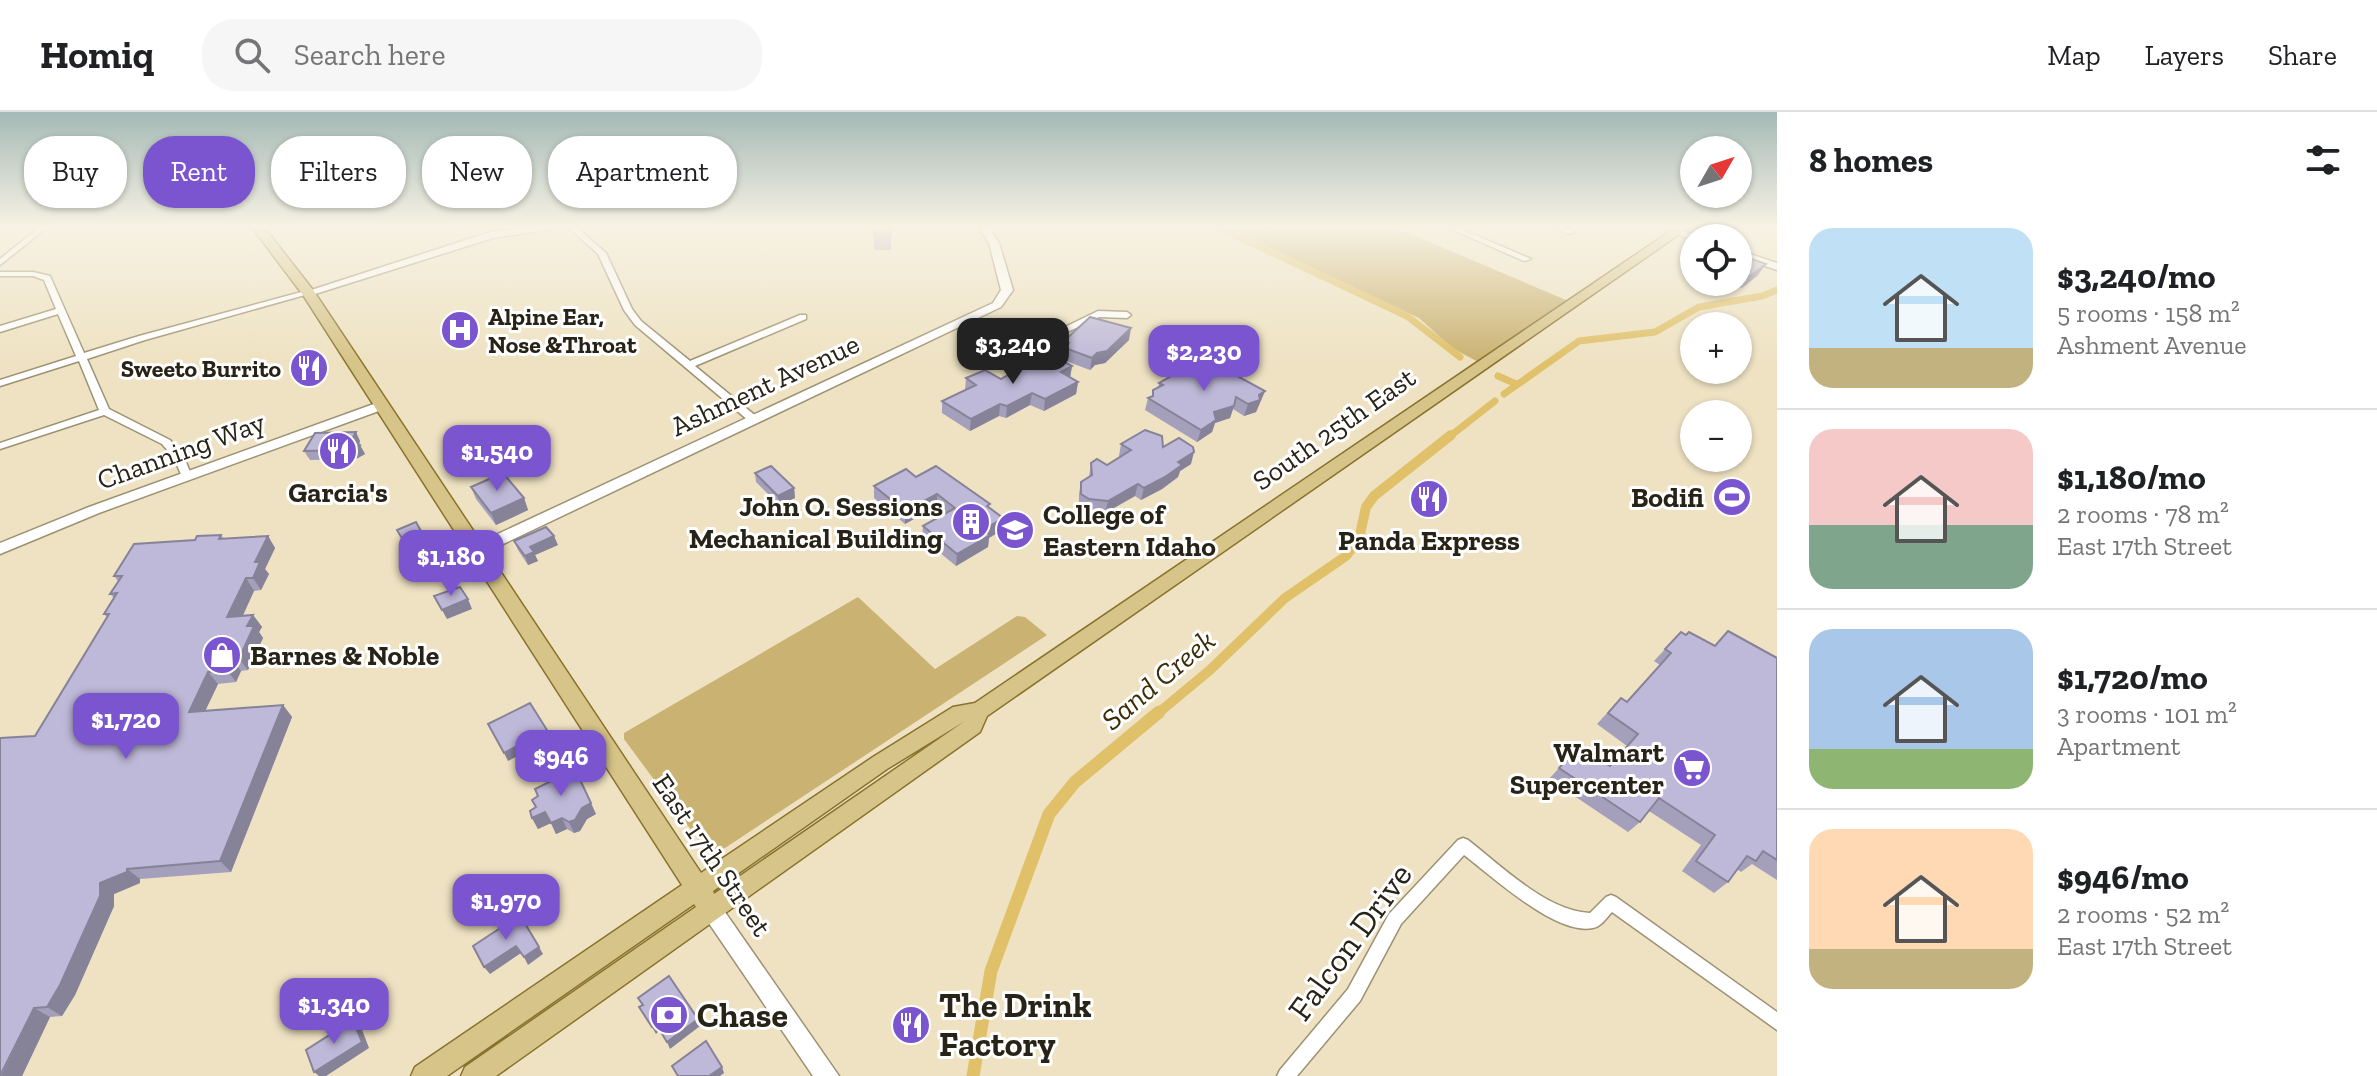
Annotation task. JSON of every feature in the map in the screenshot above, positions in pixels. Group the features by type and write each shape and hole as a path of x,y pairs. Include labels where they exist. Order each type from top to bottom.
{"main road":[{"name":"East 17th Street","path":"291,271 711,909"},
{"name":"South 25th East","path":"424,1076 697,888 960,713 979,711 1613,271"},
{"name":"South 25th East","path":"474,1076 973,726 979,711"}],"street":[{"path":"0,383 376,271"},
{"path":"610,271 628,310 638,323 753,419"},
{"name":"Ashment Avenue","path":"475,551 997,305 1007,290 1003,271"},
{"path":"0,274 33,274 47,278 105,411 166,442 179,457 187,477"},
{"path":"0,329 62,310"},
{"path":"1033,345 1091,317 1112,313 1127,315"},
{"path":"689,365 803,317"},
{"name":"Channing Way","path":"0,549 382,405"},
{"path":"0,446 105,411"},
{"name":"Falcon Drive","path":"1286,1076 1354,995 1395,919 1463,845 1570,921 1593,921 1611,902 1777,1022"},
{"name":"East 17th Street","path":"711,909 827,1076"}],"shaded area":[{"path":"1319,271 1498,271 1573,303 1484,365 1452,348 1419,318"},
{"path":"858,597 935,669 1017,616 1025,617 1047,635 725,848 714,850 703,846 624,739 624,733"}],"building":[{"path":"1090,317 1131,328 1107,351 1097,353 1092,358 1065,348 1069,343 1064,341"},
{"path":"1046,352 1072,366 1061,372 1078,382 1045,399 1032,393 1007,406 1000,404 971,419 942,401 976,385 966,378 985,370 1001,379"},
{"path":"1206,359 1265,391 1259,395 1260,400 1248,404 1236,397 1234,406 1214,412 1216,420 1201,430 1148,398 1153,396 1153,390 1163,385 1159,383 1194,368 1193,362"},
{"path":"1145,430 1162,436 1163,447 1179,438 1193,447 1194,452 1178,462 1182,465 1144,488 1138,484 1108,501 1089,499 1081,494 1081,482 1092,475 1091,463 1097,459 1107,465 1131,450 1121,444"},
{"path":"356,432 352,439 360,445 351,450 304,451 315,433"},
{"path":"771,466 794,488 778,496 755,473"},
{"name":"John O. Sessions Mechanical Building","path":"936,466 990,504 987,506 1003,518 983,530 990,535 957,554 923,526 955,508 937,494 905,511 874,486 906,469 916,477"},
{"path":"503,473 524,498 491,513 471,487"},
{"path":"416,522 428,544 409,550 397,530"},
{"path":"546,527 554,536 530,547 534,552 525,556 514,541"},
{"path":"221,535 219,539 268,536 255,562 260,562 253,578 246,578 227,617 253,615 247,626 254,626 239,659 232,659 227,670 208,672 189,712 283,705 220,861 127,869 127,872 100,883 100,896 60,985 47,1007 34,1008 0,1076 0,738 35,736 109,614 104,614 117,593 110,594 122,576 114,576 134,544"},
{"path":"460,587 468,599 442,610 434,596"},
{"name":"Walmart Supercenter","path":"1728,631 1777,658 1777,860 1763,851 1756,861 1747,856 1728,882 1696,861 1715,835 1659,798 1640,822 1559,768 1579,746 1610,766 1638,734 1608,713 1621,698 1627,702 1671,653 1665,649 1681,632 1686,635 1689,632 1715,646"},
{"path":"530,703 547,730 504,753 488,724"},
{"path":"575,769 591,803 582,808 575,820 569,822 562,818 551,823 545,812 532,818 530,811 536,807 532,800 538,796 535,789"},
{"path":"520,915 539,947 524,957 516,946 484,967 473,946"},
{"name":"Chase","path":"669,976 698,1019 667,1042 656,1024 652,1027 639,1007 643,1005 638,998"},
{"path":"353,1020 362,1042 314,1072 306,1050"},
{"path":"706,1041 722,1067 709,1076 678,1076 672,1066"}],"waterway":[{"path":"1311,271 1407,316 1460,357"},
{"name":"Sand Creek","path":"1504,394 1579,341 1655,332 1699,307 1762,296 1777,290"},
{"path":"1498,376 1516,384"},
{"name":"Sand Creek","path":"1449,437 1495,401"},
{"name":"Sand Creek","path":"1157,714 1210,670 1285,598 1346,556 1359,539 1366,507 1374,496 1451,435"},
{"name":"Sand Creek","path":"973,1076 991,971 1049,814 1075,782 1159,712"}],"place":[{"name":"Alpine Ear, Nose &Throat","path":"460,330"},
{"name":"Sweeto Burrito","path":"309,368"},
{"name":"Garcia's","path":"338,451"},
{"name":"Bodifi","path":"1732,497"},
{"name":"Panda Express","path":"1429,499"},
{"name":"John O. Sessions Mechanical Building","path":"971,522"},
{"name":"College of Eastern Idaho","path":"1015,530"},
{"name":"Barnes & Noble","path":"222,655"},
{"name":"Walmart Supercenter","path":"1692,768"},
{"name":"Chase","path":"669,1015"},
{"name":"The Drink Factory","path":"911,1025"}]}
